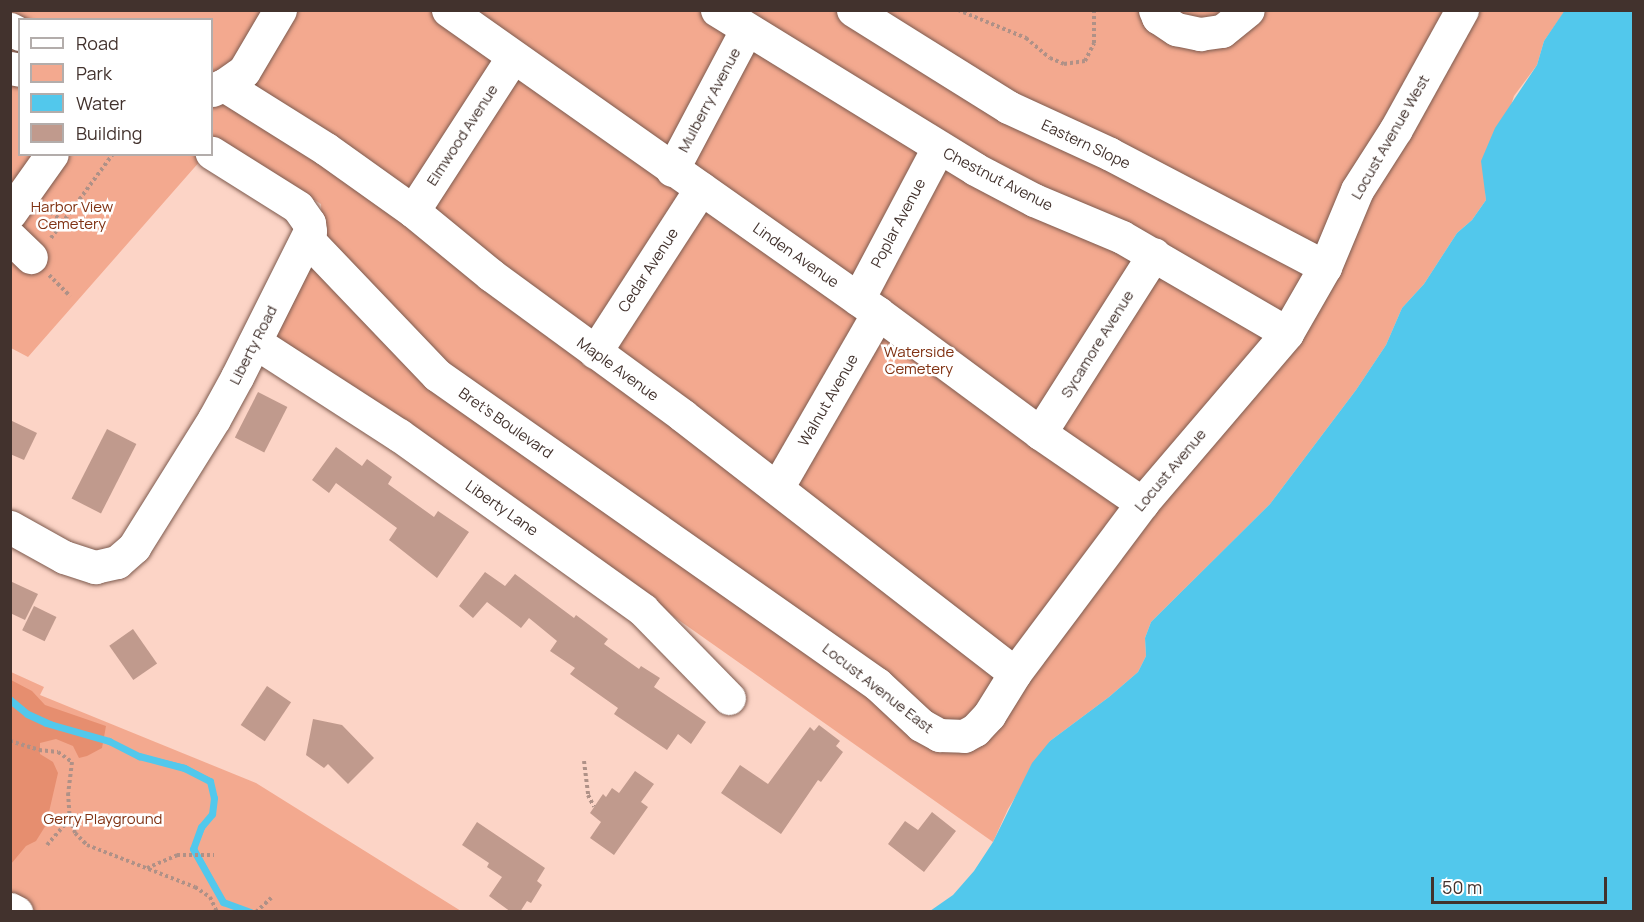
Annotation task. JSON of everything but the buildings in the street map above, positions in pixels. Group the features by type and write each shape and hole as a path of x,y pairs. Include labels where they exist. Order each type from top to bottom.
{"street":[{"path":"218,88 231,83 244,71 280,10"},
{"name":"Linden Avenue","path":"448,10 485,21 512,58 701,188 868,306 1040,434 1142,503"},
{"name":"Chestnut Avenue","path":"717,10 746,30 844,87 938,148 1035,200 1122,237 1287,333"},
{"path":"1155,10 1158,17 1176,29 1200,34 1222,31 1248,10"},
{"name":"Locust Avenue West","path":"1325,267 1357,190 1396,129 1462,10"},
{"name":"Eastern Slope","path":"858,12 1008,107 1121,159 1325,267"},
{"name":"Mulberry Avenue","path":"672,170 746,30"},
{"name":"Elmwood Avenue","path":"413,211 512,58"},
{"name":"Maple Avenue","path":"218,88 326,149 413,211 491,275 777,488 1015,673"},
{"name":"Poplar Avenue","path":"868,306 938,148"},
{"path":"213,154 298,207 309,223 307,239"},
{"path":"10,213 51,156"},
{"name":"Cedar Avenue","path":"595,352 701,188"},
{"name":"Liberty Road","path":"10,527 64,557 95,567 117,562 134,547 214,419 307,239"},
{"name":"Bret's Boulevard","path":"307,239 437,375 730,579"},
{"name":"Sycamore Avenue","path":"1040,434 1154,254"},
{"name":"Locust Avenue","path":"1015,673 1142,503 1287,333 1325,267"},
{"name":"Walnut Avenue","path":"777,488 868,306"},
{"name":"Liberty Lane","path":"255,342 399,435 643,610 729,698"},
{"name":"Locust Avenue East","path":"730,579 877,684 921,725 939,735 964,736 975,730 989,715 1015,673"},
{"path":"10,909 16,912"}],"path":[{"path":"958,10 1026,38 1050,58 1064,64 1085,61 1094,43 1094,10"},
{"path":"65,223 112,156"},
{"path":"10,741 39,750 58,752 72,762 68,793 70,819 75,833 87,845 195,887 210,897 217,912"},
{"path":"584,761 588,795 594,807"},
{"path":"47,845 70,819"},
{"path":"146,868 165,858 190,854 211,855"},
{"path":"256,912 271,898"}],"green space":[{"name":"Waterside Cemetery","path":"10,11 1565,11 1544,41 1537,65 1514,96 1485,186 1486,200 1472,220 1457,233 1424,284 1402,308 1386,345 1356,390 1270,504 1151,622 1145,638 1146,656 1138,672 1050,741 1008,809 993,842 272,333 305,272 323,246 321,204 213,137 213,18 20,18"},
{"name":"Harbor View Cemetery","path":"10,42 18,47 18,156 195,156 201,160 28,357 11,348"},
{"name":"Gerry Playground","path":"11,672 44,687 40,695 256,783 461,911 17,912 11,909"}],"shaded area":[{"path":"11,680 32,691 45,705 106,726 102,748 87,756 79,758 73,746 56,739 40,743 40,754 53,762 58,773 46,825 36,841 26,846 11,864"}],"water":[{"path":"1565,10 1633,11 1633,911 930,911 953,895 974,871 993,842 1032,763 1050,741 1138,672 1146,656 1145,638 1151,622 1270,504 1356,390 1386,345 1402,308 1424,284 1457,233 1472,220 1486,200 1481,161 1495,128 1537,65 1544,41"},
{"path":"11,696 29,711 60,725 110,739 140,754 186,765 214,780 214,798 210,781 184,768 139,756 109,741 46,723 27,714 11,700"},
{"path":"214,798 214,815 205,828 197,848 225,900 254,911 223,902 193,849 201,827 212,814"}],"waterway":[{"path":"10,700 27,714 46,723 109,741 139,756 184,768 210,781 214,798 212,814 201,827 193,849 223,902 250,912"}]}
